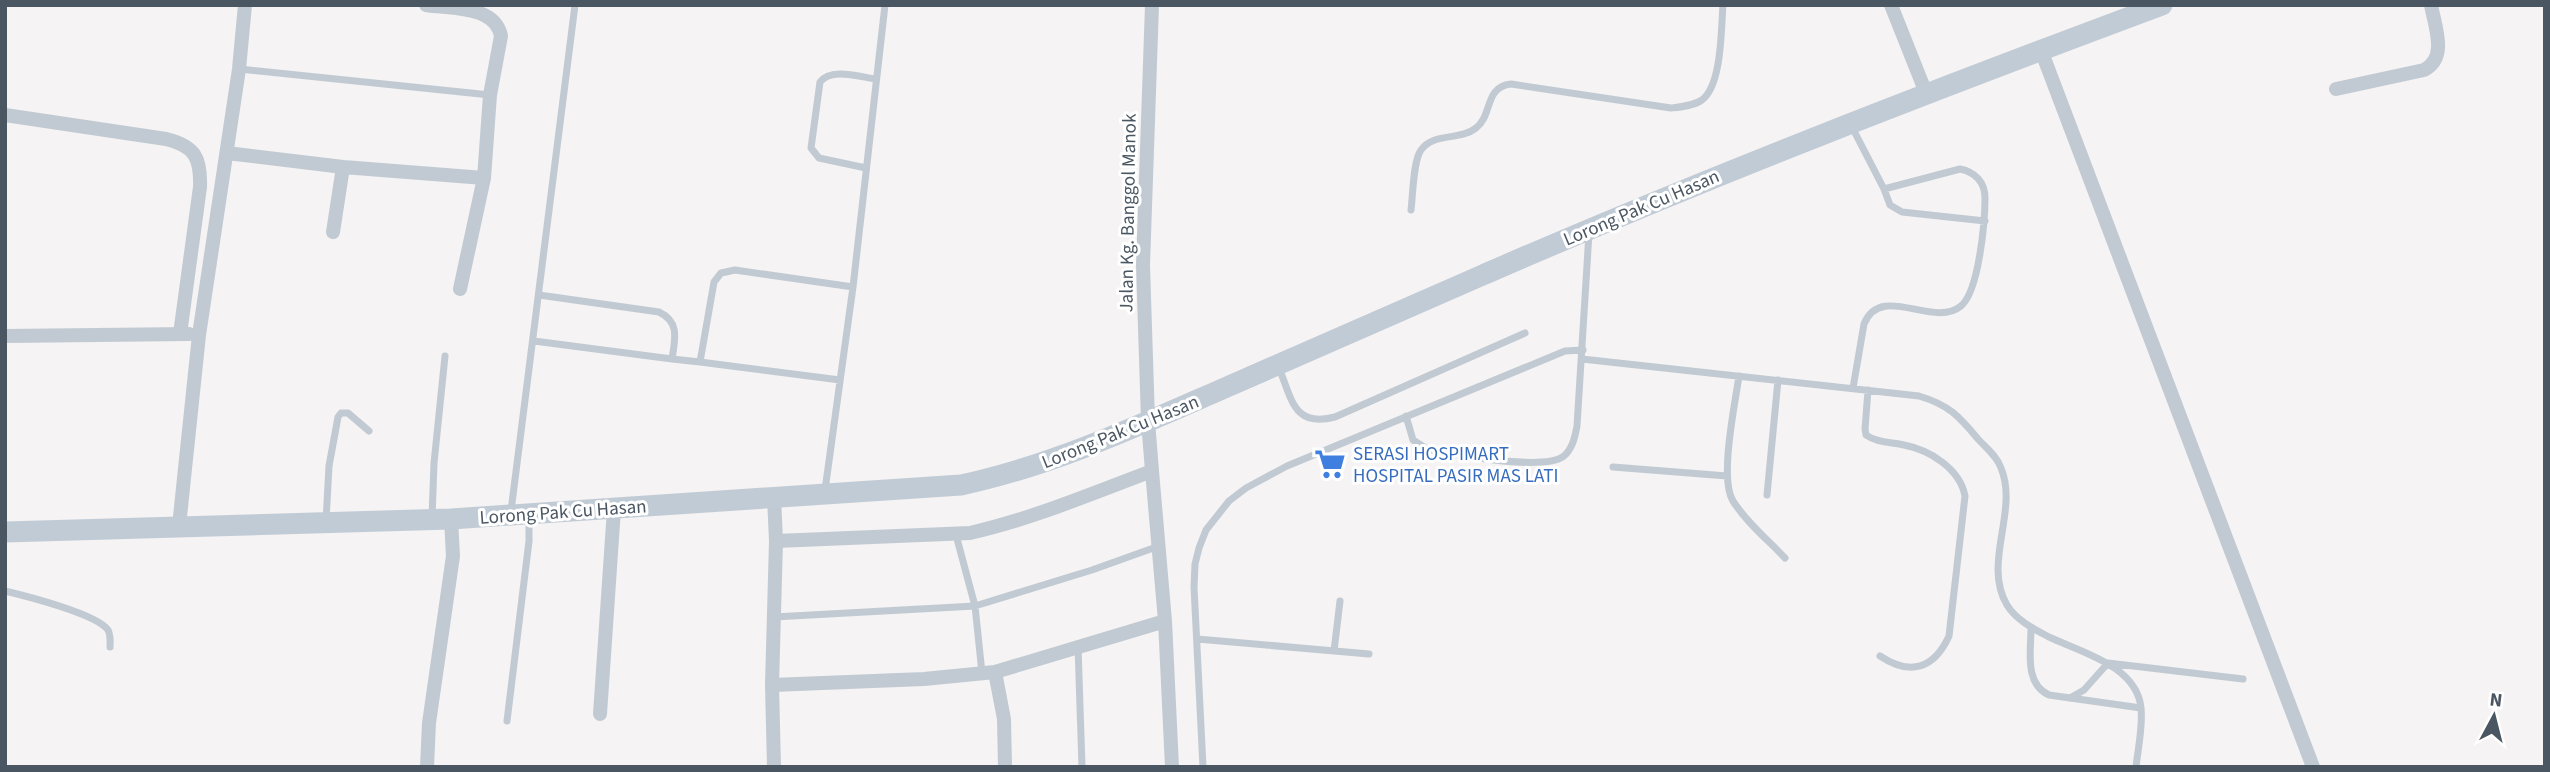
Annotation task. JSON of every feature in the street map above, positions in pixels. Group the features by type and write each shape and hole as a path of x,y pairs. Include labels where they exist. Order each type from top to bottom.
{"street":[{"path":"179,526 199,335 239,69 245,5"},
{"path":"426,5 482,13 492,19 500,29 501,36 490,95 484,178 460,289"},
{"name":"Jalan Kg. Banggol Manok","path":"1152,5 1143,265 1148,421 1165,621 1172,767"},
{"path":"1891,5 1926,93"},
{"name":"Lorong Pak Cu Hasan","path":"5,533 441,519 614,509 961,485 1006,475 1052,461 1148,421 1740,165 2162,5"},
{"path":"2336,89 2432,66 2439,52 2431,5"},
{"path":"2041,50 2313,767"},
{"path":"5,114 175,141 191,150 199,161 200,187 180,334"},
{"path":"227,153 343,167 484,178"},
{"path":"333,232 343,167"},
{"path":"200,187 220,188"},
{"path":"5,336 199,335"},
{"path":"776,541 956,535 992,528 1152,471"},
{"path":"774,497 776,541 772,685 775,767"},
{"path":"600,714 614,509"},
{"path":"427,767 429,723 453,556 441,519"},
{"path":"772,685 924,679 989,673 1165,621"},
{"path":"989,673 1004,719 1005,767"}],"lane":[{"path":"507,721 529,541 520,514 534,341 575,5"},
{"path":"825,494 853,287 885,5"},
{"path":"1411,210 1417,164 1422,148 1438,139 1469,133 1478,127 1484,119 1492,94 1500,86 1511,84 1671,107 1684,107 1702,100 1714,81 1723,5"},
{"path":"239,69 490,95"},
{"path":"866,168 818,158 811,148 820,82 824,76 832,73 876,79"},
{"path":"1850,123 1888,201 1897,211 1985,221"},
{"path":"1853,388 1864,324 1877,308 1889,306 1942,312 1955,309 1966,300 1974,278 1985,221 1985,191 1981,181 1969,171 1959,169 1884,189"},
{"path":"1406,416 1413,440 1427,449 1533,464 1556,460 1565,455 1574,439 1589,229"},
{"path":"700,362 714,282 721,273 735,270 853,287"},
{"path":"540,295 659,312 669,319 675,328 672,359"},
{"path":"1278,365 1300,414 1304,418 1320,420 1335,417 1525,332"},
{"path":"534,341 841,380"},
{"path":"1203,767 1195,564 1206,530 1230,501 1246,488 1287,466 1565,351 1739,376 1919,396 1944,405 1956,413 1996,458 2002,469 2005,495 1998,568 2007,607 2031,628 2108,663 2132,683 2141,708 2136,767"},
{"path":"441,519 434,463 445,356"},
{"path":"1739,376 1727,476 1733,500 1785,558"},
{"path":"1767,495 1778,380"},
{"path":"1868,390 1864,429 1867,435 1874,440 1906,445 1932,456 1958,477 1965,496 1950,636 1942,652 1917,667 1907,669 1880,656"},
{"path":"326,522 329,466 338,417 341,413 348,414 369,431"},
{"path":"1613,467 1727,476"},
{"path":"956,535 989,673"},
{"path":"774,617 975,606 1159,546"},
{"path":"5,591 41,599 85,616 106,628 110,636 110,647"},
{"path":"1334,651 1340,601"},
{"path":"2031,628 2035,685 2049,695 2141,708"},
{"path":"1197,639 1369,654"},
{"path":"1078,646 1082,767"},
{"path":"2108,663 2243,678"},
{"path":"2070,698 2084,690 2108,663"}],"place":[{"name":"SERASI HOSPIMART HOSPITAL PASIR MAS LATI","path":"1330,464"}]}
